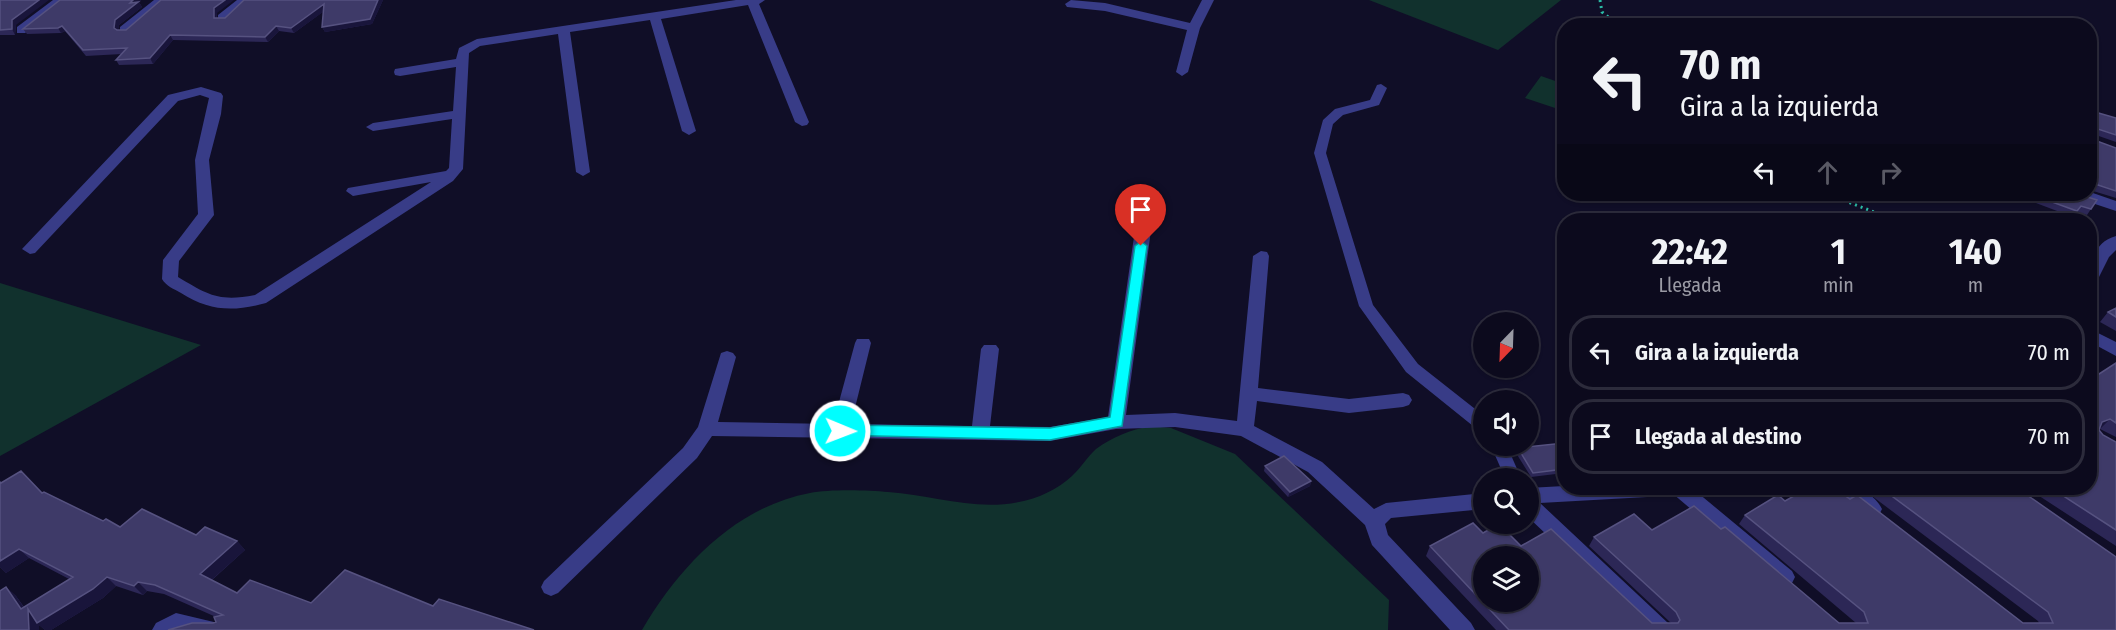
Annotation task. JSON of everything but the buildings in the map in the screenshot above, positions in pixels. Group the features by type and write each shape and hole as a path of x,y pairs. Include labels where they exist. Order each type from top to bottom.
{"street":[{"path":"21,30 60,0"},
{"path":"124,30 161,0"},
{"path":"222,18 244,0"},
{"path":"1105,7 1116,0"},
{"path":"1182,72 1194,28 1208,0"},
{"path":"30,249 173,98 201,91 216,96 214,114 202,160 206,215 171,260 170,279 213,304 234,306 260,299 452,174 456,169 463,51 477,43 564,32 755,1 802,122"},
{"path":"1071,4 1105,7 1194,28"},
{"path":"655,18 688,132"},
{"path":"564,32 583,172"},
{"path":"400,72 462,62"},
{"path":"373,127 460,114"},
{"path":"353,190 452,174"},
{"path":"2097,200 2116,206"},
{"path":"1116,422 1144,224"},
{"path":"2097,271 2109,258 2116,241"},
{"path":"1245,429 1261,256"},
{"path":"2097,339 2116,350"},
{"path":"840,431 863,343"},
{"path":"980,434 990,350"},
{"path":"551,587 690,453 707,429 727,357"},
{"path":"1248,393 1349,405 1403,400"},
{"path":"707,429 1050,434 1116,422 1175,420 1245,429 1315,467 1374,521 1379,539 1464,630"},
{"path":"1539,495 1557,494"},
{"path":"1687,495 1803,592"},
{"path":"1854,495 1891,523"},
{"path":"1374,521 1386,512 1473,502"},
{"path":"1539,514 1661,630"},
{"path":"163,630 176,622 207,629"}],"lane":[{"path":"1381,88 1375,102 1339,112 1327,123 1320,153 1333,200 1366,306 1412,368 1473,417"}],"path":[{"path":"1600,0 1598,6 1610,18"},
{"path":"1845,201 1877,213"}],"green space":[{"path":"1369,0 1561,0 1498,50"},
{"path":"1541,76 1557,82 1557,109 1525,98"},
{"path":"0,283 201,345 0,456"},
{"path":"1150,426 1171,428 1235,454 1389,600 1388,630 642,630 673,584 712,543 757,511 783,500 810,493 849,490 880,491 969,504 986,505 1026,501 1066,481 1096,449 1109,441"}],"route":[{"path":"840,431 1050,434 1116,422 1141,246"}]}
